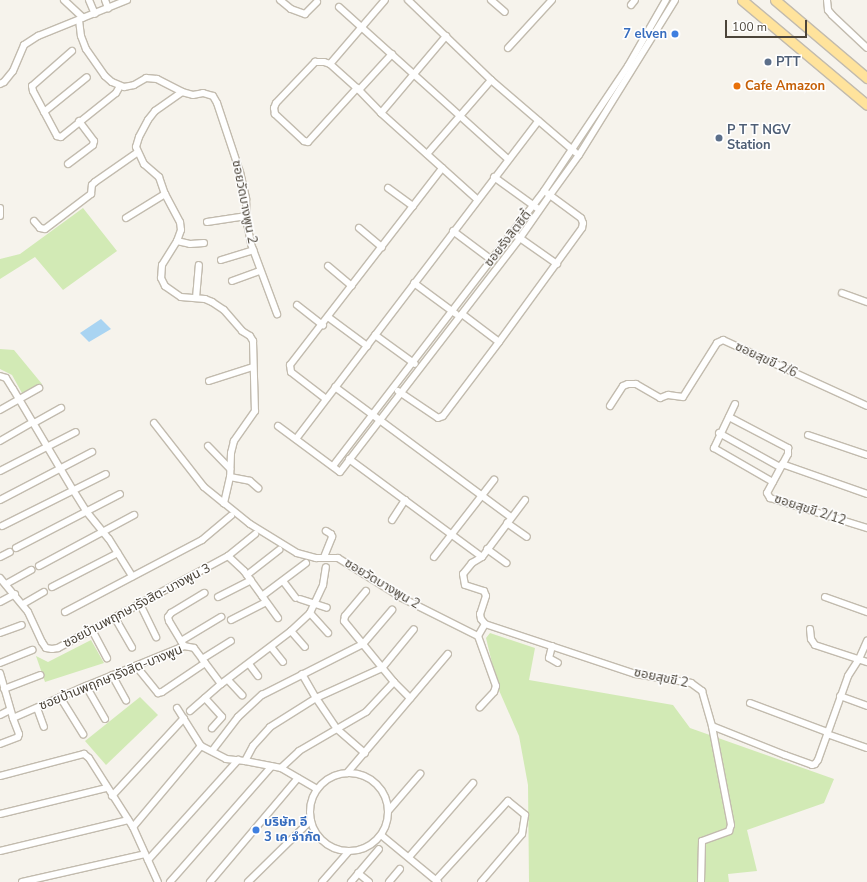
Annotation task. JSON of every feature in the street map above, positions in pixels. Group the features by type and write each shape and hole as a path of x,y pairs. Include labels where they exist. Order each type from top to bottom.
{"main road":[{"path":"742,0 867,105"},
{"path":"775,0 867,78"}],"street":[{"path":"64,0 81,19 81,36 86,49 105,76 120,86 116,93 61,137 57,136 33,91 32,86 72,51"},
{"path":"90,0 94,14"},
{"path":"105,0 108,8"},
{"path":"0,84 4,82 13,71 24,45 38,36 126,0"},
{"path":"280,0 291,9 305,14 317,2"},
{"path":"330,64 385,0"},
{"path":"408,0 491,80 579,155"},
{"path":"491,0 505,12"},
{"path":"508,48 552,0"},
{"name":"ซอยรังสิตซิตี้","path":"666,0 628,66 534,206 333,466 340,472 540,210 579,155 675,0"},
{"path":"826,0 828,10 832,15 867,48"},
{"path":"339,7 508,160"},
{"path":"381,113 446,36"},
{"path":"392,54 358,89 308,142 275,114 274,108 276,103 314,62 319,61 330,64 358,89 381,113 477,199"},
{"path":"44,112 87,77"},
{"name":"ซอยวัดบางพูน 2","path":"120,86 134,85 146,78 157,79 182,92 213,96 217,103 240,172 246,199 247,216 253,250 277,314"},
{"path":"427,154 491,80"},
{"path":"182,92 155,111 138,137 136,147 144,164 159,177 165,194 180,222 181,230 179,241 162,265 161,278 165,286 170,291 182,297 196,297 205,299 224,310 242,331 253,340 254,411 234,441 230,469 232,478 224,503"},
{"path":"296,439 477,199 538,121"},
{"path":"68,164 93,145 94,140 79,122"},
{"path":"34,221 40,228 45,229 90,194 92,185 95,182 138,152"},
{"path":"326,399 290,372 289,368 442,168"},
{"path":"494,177 540,210"},
{"path":"388,188 413,206"},
{"path":"393,388 434,417 438,418 443,416 557,264 582,228 583,223 581,218 544,191"},
{"path":"126,218 165,194"},
{"path":"0,208 0,216"},
{"path":"207,222 247,216"},
{"path":"359,228 382,246"},
{"path":"453,231 499,265"},
{"path":"513,232 557,264"},
{"path":"179,241 190,244 204,243"},
{"path":"221,260 253,250"},
{"path":"196,297 199,265"},
{"path":"328,266 352,286"},
{"path":"232,281 260,271"},
{"path":"414,283 453,312 461,315 499,342"},
{"path":"842,293 867,302"},
{"path":"297,305 322,325"},
{"path":"328,317 366,346"},
{"path":"375,335 420,368"},
{"name":"ซอยสุขขี 2/6","path":"610,406 623,386 628,384 636,384 660,398 668,395 683,397 717,343 723,340 867,406"},
{"path":"209,381 253,367"},
{"path":"2,378 20,400 86,511 118,553 132,576"},
{"path":"335,387 482,495 527,537"},
{"path":"0,410 39,388"},
{"path":"729,416 788,448 788,454 772,482 716,450 714,446 719,433 735,404"},
{"path":"0,441 61,408"},
{"name":"ซอยวัดบางพูน 2","path":"154,423 204,487 250,524 297,553 316,558 338,558 402,598 479,635"},
{"path":"278,426 333,466"},
{"path":"0,471 76,432"},
{"path":"719,433 781,465 867,494"},
{"path":"808,435 867,455"},
{"path":"208,446 230,469"},
{"path":"0,500 92,452"},
{"path":"349,459 482,556"},
{"path":"2,526 106,474"},
{"path":"232,478 250,481 258,488"},
{"path":"434,557 494,480"},
{"name":"ซอยสุขขี 2/12","path":"772,482 767,493 770,498 867,528"},
{"path":"16,548 120,494"},
{"path":"392,520 405,500"},
{"path":"480,707 494,692 496,686 479,635 484,626 480,614 486,596 484,591 466,584 463,574 472,563 482,556 525,500"},
{"path":"39,566 134,515"},
{"path":"65,612 202,540 231,516"},
{"path":"324,557 332,537 331,534 326,531"},
{"name":"ซอยบ้านพฤกษารังสิต-บางพูน 3","path":"0,578 23,604 46,648 58,648 228,556 255,534"},
{"path":"487,549 506,563"},
{"path":"218,597 249,578 279,550"},
{"path":"0,557 10,552"},
{"path":"52,587 118,553"},
{"path":"228,556 249,578 278,618"},
{"path":"262,596 306,563"},
{"path":"190,711 222,684 291,631 310,613 322,585 326,567"},
{"path":"6,584 31,570"},
{"path":"283,581 298,598 327,608"},
{"path":"366,591 345,616 344,621 382,668 410,698"},
{"path":"23,604 44,592"},
{"path":"204,593 171,613 168,617 182,643 221,616"},
{"path":"0,602 15,594"},
{"path":"825,597 867,612"},
{"path":"231,620 266,602"},
{"path":"140,604 156,637"},
{"path":"212,751 238,717 262,695 363,644 392,610"},
{"path":"310,613 328,633"},
{"path":"114,618 132,648"},
{"path":"0,633 22,625"},
{"name":"ซอยสุขขี 2","path":"484,626 635,674 691,682 702,691 712,726 731,825 729,831 702,841 701,882"},
{"path":"245,761 253,746 270,727 316,698 382,668 414,629"},
{"path":"810,629 811,639 815,645 867,662"},
{"path":"92,630 107,658"},
{"path":"291,631 305,647"},
{"path":"136,666 158,693 162,692 231,641"},
{"path":"712,726 812,765 818,760 848,676 859,659 867,641"},
{"name":"ซอยบ้านพฤกษารังสิต-บางพูน","path":"13,718 136,666 182,643 194,648 222,684"},
{"path":"271,647 283,662"},
{"path":"552,647 549,656 550,660 558,663"},
{"path":"0,663 33,650"},
{"path":"347,773 448,654"},
{"path":"249,664 258,676"},
{"path":"0,673 2,686 19,734 18,737 0,744"},
{"path":"302,674 337,729 365,753"},
{"path":"2,686 40,675"},
{"path":"112,676 126,700"},
{"path":"228,680 242,695"},
{"path":"281,768 299,751 366,712 394,682"},
{"path":"86,686 105,719"},
{"path":"840,696 867,706"},
{"path":"60,698 83,734"},
{"path":"206,698 222,716 212,728"},
{"path":"750,703 867,748"},
{"path":"37,708 44,727"},
{"path":"177,708 201,746 226,759 281,768 318,789"},
{"path":"0,715 10,710"},
{"path":"112,796 184,718"},
{"path":"133,827 201,746"},
{"path":"0,776 84,754 89,758 133,827 158,882"},
{"path":"22,882 147,857 238,760"},
{"path":"170,882 272,766"},
{"path":"347,773 365,777 380,787 386,798 389,810 387,823 381,835 367,846 349,851 336,848 325,842 316,832 311,820 310,809 318,789 326,781 336,775 347,773"},
{"path":"389,810 420,774"},
{"path":"210,882 298,778"},
{"path":"409,857 473,783"},
{"path":"0,814 107,788"},
{"path":"381,835 437,881 508,801 525,815 522,834 482,882"},
{"path":"0,851 128,820"},
{"path":"248,882 311,820"},
{"path":"351,882 378,849"},
{"path":"322,882 349,851"},
{"path":"389,882 400,869"},
{"path":"358,873 369,882"}],"green space":[{"path":"83,208 117,251 63,290 35,257 0,279 0,259 20,254"},
{"path":"0,349 14,350 42,384 23,395 12,375 0,369"},
{"path":"490,633 535,648 529,680 673,705 690,728 834,779 824,803 747,830 757,871 728,874 729,882 529,882 528,785 519,736 498,688 486,638"},
{"path":"91,640 104,663 45,682 36,656 48,662"},
{"path":"140,697 158,715 106,765 85,741"}],"water":[{"path":"101,319 111,329 89,342 80,333"}],"place":[{"name":"7 elven","path":"675,34"},
{"name":"PTT","path":"768,62"},
{"name":"Cafe Amazon","path":"737,86"},
{"name":"P T T NGV Station","path":"719,138"},
{"name":"บริษัท อี 3 เค จำกัด","path":"256,830"}]}
